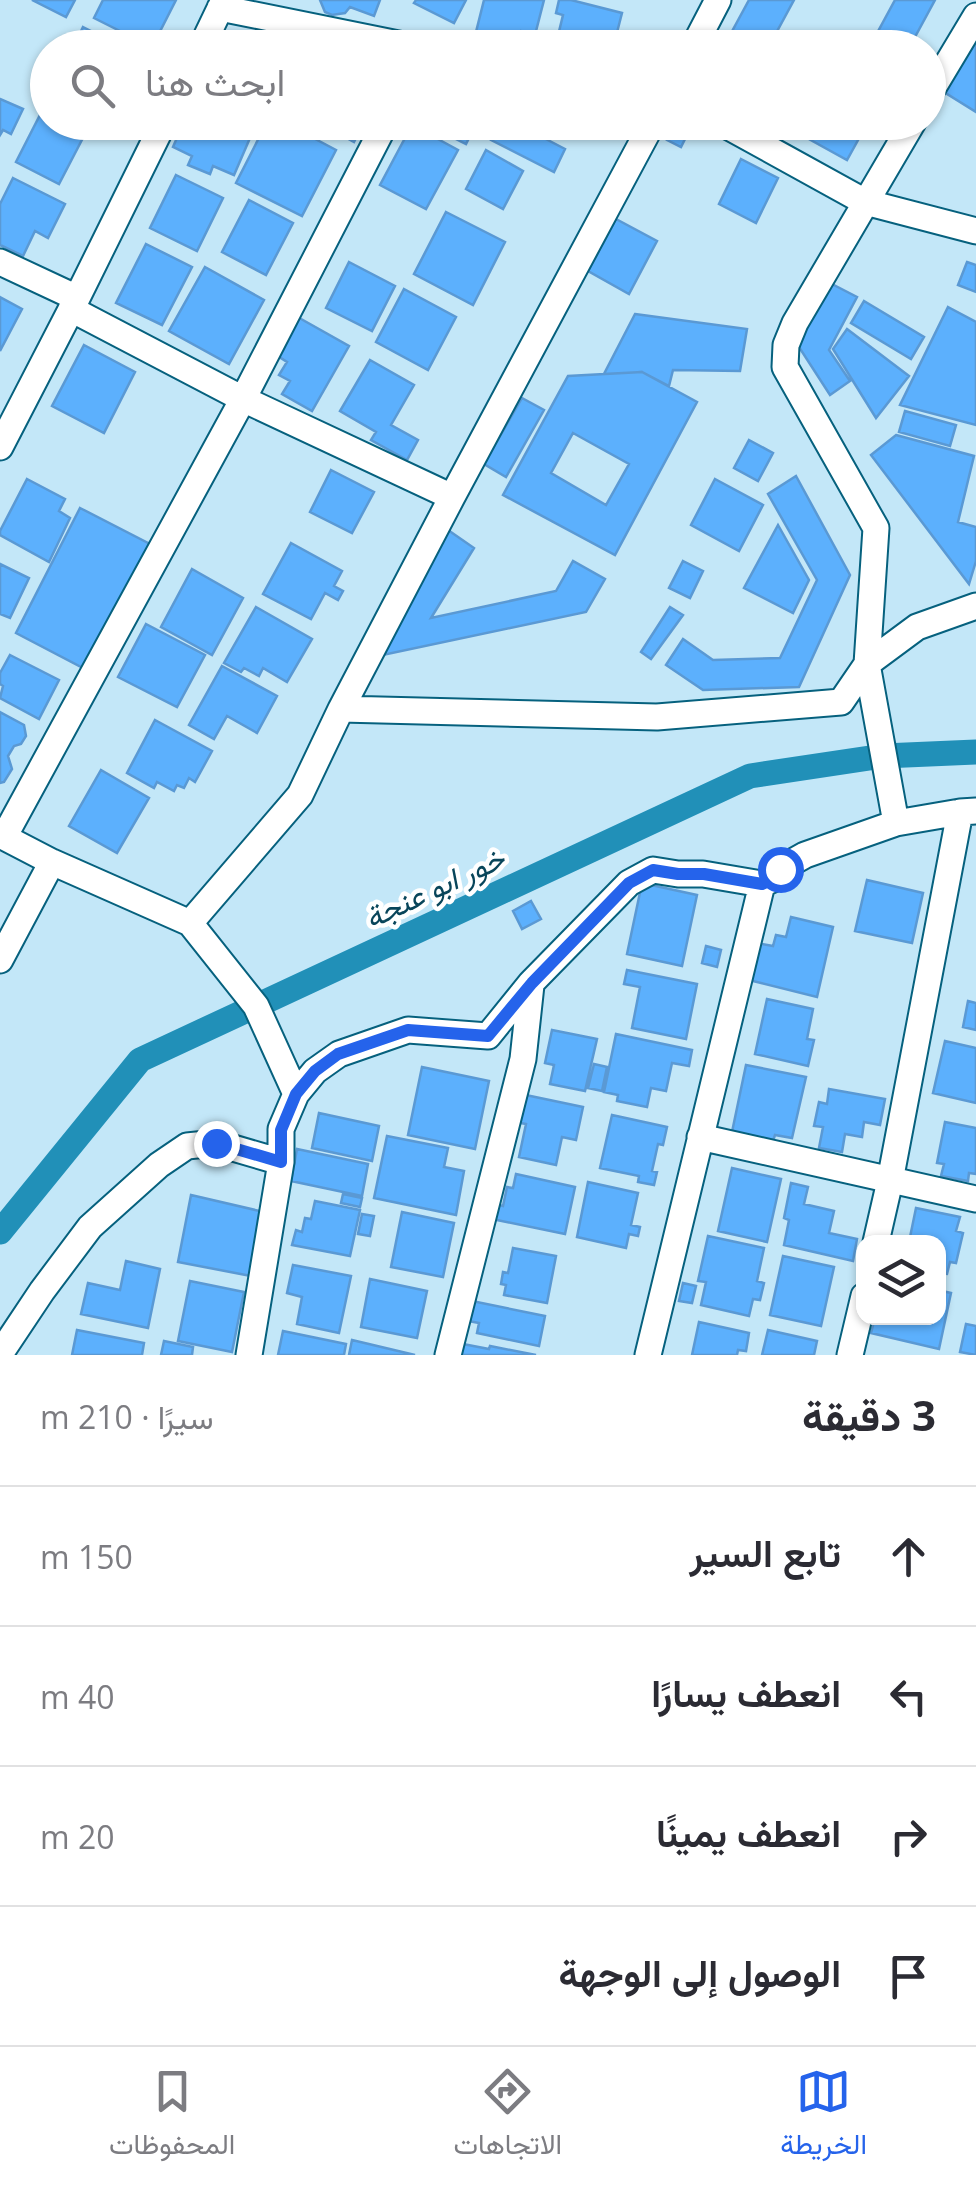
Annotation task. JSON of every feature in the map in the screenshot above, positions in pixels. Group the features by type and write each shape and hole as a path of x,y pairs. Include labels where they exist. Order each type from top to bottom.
{"street":[{"path":"702,30 718,0"},
{"path":"210,30 222,4 338,30"},
{"path":"946,66 976,16"},
{"path":"0,447 155,140"},
{"path":"296,1094 256,1006 190,923 2,836 243,399 377,140"},
{"path":"190,923 300,795 341,709 643,140"},
{"path":"753,140 866,202 976,232"},
{"path":"896,824 867,664 876,528 785,367 786,345 795,323 902,140"},
{"path":"0,262 243,399 452,498"},
{"path":"341,709 657,717 841,702 867,664 916,627 976,606"},
{"path":"249,1355 281,1162 281,1130 296,1094 315,1071 338,1054 408,1030 488,1036 532,983 629,883 653,870 762,884 805,856 896,824 968,812 878,1235"},
{"path":"0,960 52,862"},
{"path":"648,1355 762,884"},
{"path":"448,1355 523,1059 532,983"},
{"path":"700,1137 976,1199"},
{"path":"0,1354 90,1228 158,1164 187,1146 216,1143 281,1162"},
{"path":"850,1355 857,1325"}],"building":[{"path":"32,0 75,0 66,17"},
{"path":"103,0 176,0 161,30 118,30 94,18"},
{"path":"320,0 380,0 374,16 350,7 345,13 332,15 325,12"},
{"path":"466,0 454,23 414,3"},
{"path":"484,0 544,0 536,30 476,30"},
{"path":"559,0 571,0 622,13 618,30 559,30 563,15 556,13"},
{"path":"749,0 794,0 778,30 733,30"},
{"path":"895,0 935,0 919,30 879,30"},
{"path":"976,40 976,112 946,93"},
{"path":"0,99 23,109 11,134 3,130 0,135"},
{"path":"30,135 30,140 82,140 59,184 16,162"},
{"path":"176,140 249,140 234,175 213,166 210,174 188,165 192,156 173,147"},
{"path":"258,140 317,140 336,150 302,216 236,183"},
{"path":"404,140 440,140 458,150 426,209 380,185"},
{"path":"491,140 548,140 565,149 554,172"},
{"path":"811,140 858,140 847,160"},
{"path":"486,150 523,171 503,209 466,189"},
{"path":"741,159 778,178 756,223 719,204"},
{"path":"176,175 223,198 197,251 150,228"},
{"path":"13,178 65,204 48,238 35,231 23,256 0,245 0,204"},
{"path":"249,200 293,223 266,275 222,252"},
{"path":"446,212 505,242 473,305 414,274"},
{"path":"616,219 657,241 629,294 588,271"},
{"path":"146,244 192,267 162,325 116,303"},
{"path":"349,262 395,286 372,331 326,308"},
{"path":"967,262 976,265 976,292 958,285"},
{"path":"205,267 264,300 229,364 169,331"},
{"path":"830,283 857,297 829,350 850,381 830,395 797,344"},
{"path":"404,289 456,317 428,370 376,342"},
{"path":"0,297 22,309 0,351"},
{"path":"864,301 924,337 911,359 851,323"},
{"path":"948,307 976,322 976,425 900,405"},
{"path":"635,314 747,329 740,371 673,370 669,386 642,372 604,374"},
{"path":"294,315 349,346 312,411 282,394 290,381 279,375 287,362 273,353"},
{"path":"847,329 909,376 876,418 833,349"},
{"path":"84,345 135,372 104,433 52,406"},
{"path":"370,360 414,385 391,425 418,440 407,460 371,440 376,432 340,411"},
{"path":"642,372 697,402 615,555 503,495 568,376","holes":["573,433 629,464 606,505 551,473"]},
{"path":"522,398 544,410 506,477 484,464"},
{"path":"905,411 956,425 950,446 899,432"},
{"path":"896,435 974,456 958,522 976,527 976,561 969,584 871,455"},
{"path":"749,440 773,453 758,481 734,468"},
{"path":"331,470 374,492 352,533 310,512"},
{"path":"796,476 850,575 799,687 703,690 666,665 683,639 713,660 780,658 817,580 768,494"},
{"path":"27,479 65,499 59,511 70,518 49,562 0,535"},
{"path":"715,479 763,505 739,551 691,525"},
{"path":"80,508 150,544 85,669 16,633"},
{"path":"778,525 809,580 793,613 744,588"},
{"path":"448,530 474,548 431,618 556,591 573,561 605,579 586,612 378,656"},
{"path":"291,543 342,571 334,586 343,591 338,600 325,593 311,619 263,594"},
{"path":"683,561 703,571 690,598 669,588"},
{"path":"0,564 29,578 10,618 0,614"},
{"path":"192,569 243,598 212,655 161,627"},
{"path":"256,607 312,639 287,682 263,668 259,676 224,663"},
{"path":"670,607 683,615 651,659 641,652"},
{"path":"146,624 205,655 177,707 118,677"},
{"path":"10,655 59,680 39,719 0,698 0,673"},
{"path":"222,666 277,696 257,733 227,716 214,739 189,725"},
{"path":"0,712 24,725 26,736 8,756 12,769 0,783"},
{"path":"155,720 212,751 195,782 189,778 184,788 177,785 174,791 157,782 154,788 127,773"},
{"path":"101,770 149,798 117,853 69,826"},
{"path":"867,880 923,893 912,943 855,931"},
{"path":"642,883 697,895 682,966 627,954"},
{"path":"531,901 541,919 522,929 513,911"},
{"path":"791,917 833,927 817,997 749,980 757,943 773,946 776,935 786,937"},
{"path":"706,946 721,950 717,967 702,963"},
{"path":"627,970 697,984 686,1039 632,1028 640,987 624,984"},
{"path":"767,999 813,1009 807,1039 814,1040 808,1066 755,1054"},
{"path":"968,1001 976,1003 976,1030 963,1027"},
{"path":"552,1030 597,1039 585,1091 550,1084 554,1065 545,1063"},
{"path":"616,1034 692,1050 689,1066 672,1063 666,1091 651,1088 647,1107 617,1101 618,1095 604,1092"},
{"path":"945,1041 976,1048 976,1103 933,1093"},
{"path":"594,1064 607,1067 602,1091 588,1088"},
{"path":"746,1065 806,1077 792,1138 775,1135 773,1141 732,1132"},
{"path":"422,1067 489,1081 475,1149 408,1135"},
{"path":"829,1089 885,1099 880,1125 864,1122 862,1137 845,1134 842,1152 819,1148 823,1127 814,1126 819,1102 827,1104"},
{"path":"521,1094 583,1107 576,1140 562,1137 556,1165 519,1157 526,1124 515,1122"},
{"path":"319,1113 379,1126 372,1161 312,1148"},
{"path":"612,1115 667,1127 663,1145 658,1144 652,1171 657,1172 654,1185 638,1182 639,1176 600,1168"},
{"path":"945,1122 976,1128 976,1174 969,1173 968,1181 941,1176 944,1164 937,1163"},
{"path":"387,1136 448,1148 444,1167 464,1171 456,1215 374,1198"},
{"path":"297,1149 368,1164 362,1196 291,1181"},
{"path":"732,1168 781,1179 767,1242 718,1231"},
{"path":"516,1174 575,1187 565,1234 492,1219 495,1204 503,1206 507,1187 513,1188"},
{"path":"588,1182 638,1193 631,1225 640,1227 638,1236 629,1234 626,1248 577,1237"},
{"path":"791,1183 808,1187 804,1204 834,1211 829,1233 856,1239 853,1261 784,1245 789,1220 784,1218"},
{"path":"343,1194 362,1198 360,1207 341,1203"},
{"path":"191,1195 264,1212 251,1276 178,1262"},
{"path":"315,1201 360,1210 350,1256 292,1245 296,1230 302,1232 305,1218 311,1219"},
{"path":"916,1208 960,1217 956,1231 963,1233 956,1263 950,1262 946,1274 946,1235 910,1235"},
{"path":"402,1212 454,1223 443,1277 391,1267"},
{"path":"362,1214 374,1216 370,1236 358,1234"},
{"path":"708,1236 764,1248 757,1281 764,1283 760,1300 753,1299 749,1316 701,1305 706,1282 698,1281"},
{"path":"513,1248 556,1256 547,1303 504,1295 503,1272 508,1273"},
{"path":"783,1256 834,1267 821,1326 770,1315"},
{"path":"126,1261 160,1269 148,1328 81,1314 88,1283 120,1290"},
{"path":"293,1265 351,1276 339,1333 297,1324 302,1297 287,1293"},
{"path":"370,1279 427,1291 417,1338 361,1327"},
{"path":"190,1281 244,1292 232,1352 178,1341"},
{"path":"683,1283 696,1286 692,1303 679,1301"},
{"path":"467,1300 545,1316 539,1346 477,1333 479,1323 463,1320"},
{"path":"699,1322 749,1333 746,1351 738,1350 737,1355 692,1355"},
{"path":"966,1324 976,1326 976,1355 960,1352"},
{"path":"873,1325 944,1325 939,1349 871,1333"},
{"path":"77,1330 144,1343 142,1355 72,1355"},
{"path":"768,1330 817,1341 814,1355 762,1355"},
{"path":"283,1331 346,1344 344,1355 278,1355"},
{"path":"352,1340 415,1355 349,1355"},
{"path":"164,1341 193,1347 192,1355 161,1355"},
{"path":"463,1344 489,1349 490,1346 536,1355 461,1355"}],"waterway":[{"name":"خور ابو عنجة","path":"0,1232 140,1060 750,776 883,756 976,752"}],"route":[{"path":"216,1143 281,1162 281,1130 296,1094 315,1071 338,1054 408,1030 488,1036 532,983 629,883 653,870 762,884 773,879 780,869"}]}
